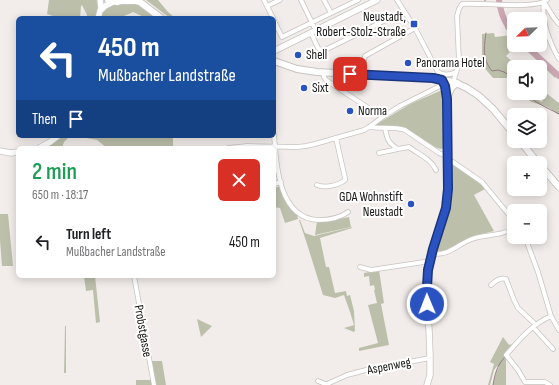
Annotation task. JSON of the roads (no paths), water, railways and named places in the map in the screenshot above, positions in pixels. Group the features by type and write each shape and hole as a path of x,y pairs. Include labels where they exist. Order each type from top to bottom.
{"main road":[{"path":"145,0 165,16"},
{"path":"111,1 140,2 158,16"},
{"path":"276,62 297,69 324,73 428,78 443,82 456,83 479,96 493,109 507,126"},
{"path":"447,99 451,88 456,83"},
{"path":"526,148 532,156"},
{"path":"547,174 559,188"}],"street":[{"path":"99,16 100,0"},
{"path":"264,0 272,16"},
{"path":"267,6 280,0"},
{"path":"301,0 312,22 318,48 321,50 325,50 404,10"},
{"path":"324,0 331,13"},
{"path":"276,25 282,37 331,13 348,2 358,0"},
{"path":"276,50 377,0"},
{"path":"397,0 404,10 443,82 447,99 448,189 446,205 429,263 427,304 430,336 430,375 427,385"},
{"path":"100,12 111,1"},
{"path":"456,83 455,77 459,62 457,22 458,12 462,4 467,2 485,5 538,4 545,1"},
{"path":"545,1 559,24"},
{"path":"545,1 544,19 548,38 559,59"},
{"path":"364,74 365,56 414,28"},
{"path":"436,71 440,74 452,74 456,71"},
{"path":"324,73 326,80 382,117"},
{"path":"247,146 306,146 364,130 382,117 443,82"},
{"path":"370,127 399,128 404,130 482,182 507,212"},
{"path":"385,128 389,142 398,149"},
{"path":"44,146 55,138"},
{"path":"274,138 275,146"},
{"path":"317,185 322,187 341,183 345,178 336,138"},
{"path":"379,153 409,147 434,165 436,170"},
{"path":"0,151 16,152"},
{"path":"276,164 285,195 295,210 305,217 314,219 328,219 342,216 348,212"},
{"path":"276,183 281,182"},
{"path":"432,254 448,252 471,240 505,232"},
{"path":"528,244 538,272 551,316 559,330"},
{"path":"360,268 370,270 424,262 429,263"},
{"name":"Probstgasse","path":"134,278 154,385"},
{"path":"491,285 498,280 503,278 506,279 518,308 553,349"},
{"path":"550,385 545,382 526,382 506,356 526,333 534,326 551,316"},
{"name":"Aspenweg","path":"318,381 328,384 366,370 430,358"}],"waterway":[{"path":"499,0 507,25"},
{"path":"486,33 484,53 489,66 492,71 498,70 507,74"},
{"path":"533,52 559,76"},
{"path":"534,100 559,114"},
{"path":"493,385 497,370 505,357"}],"place":[{"name":"Neustadt, Robert-Stolz-Straße","path":"414,24"},
{"name":"Shell","path":"298,55"},
{"name":"Panorama Hotel","path":"408,63"},
{"name":"Sixt","path":"304,88"},
{"name":"Norma","path":"350,111"},
{"name":"GDA Wohnstift Neustadt","path":"411,204"}]}
